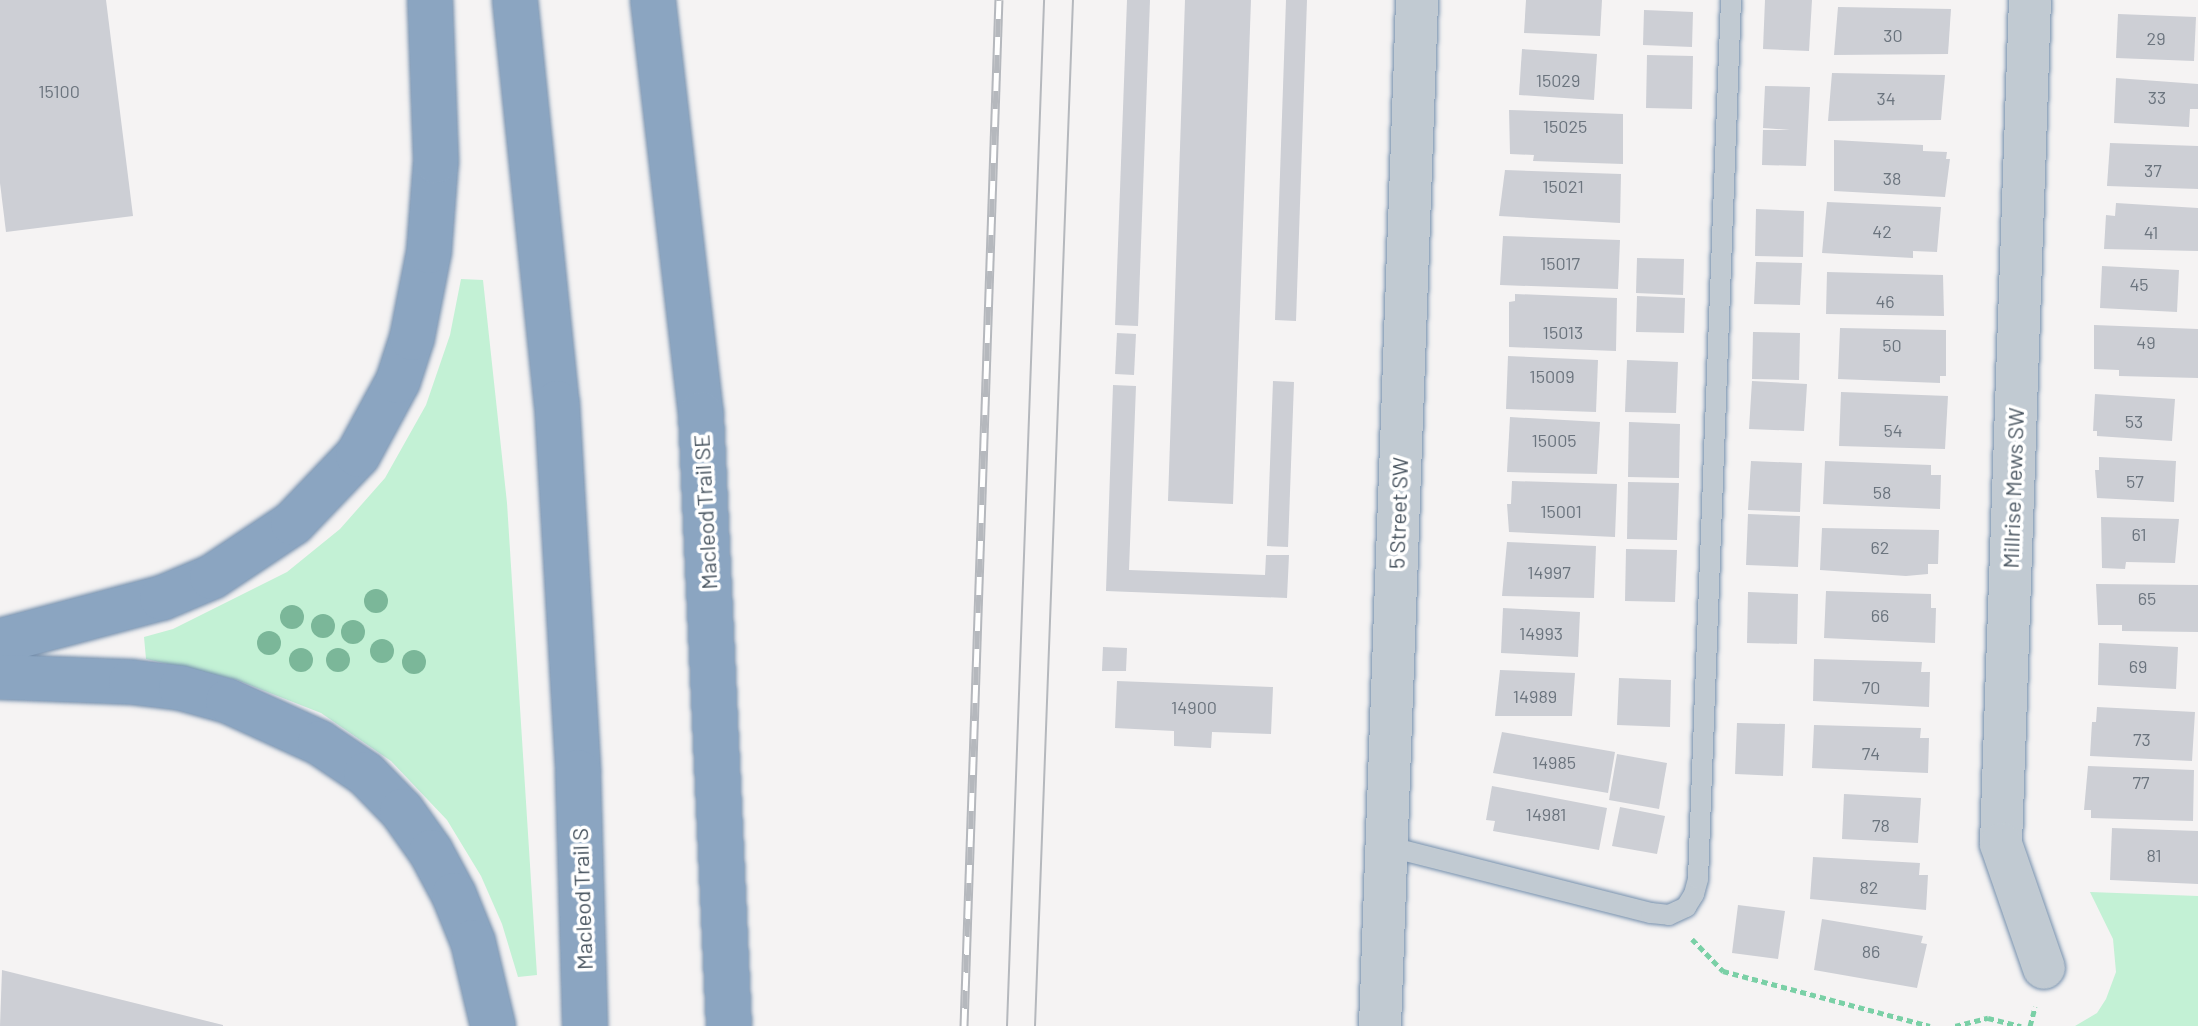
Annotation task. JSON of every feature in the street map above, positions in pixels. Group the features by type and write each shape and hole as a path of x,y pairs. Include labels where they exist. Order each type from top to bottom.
{"highway":[{"path":"0,641 162,598 212,577 293,523 358,455 398,381 412,338 429,251 436,130 430,0"},
{"name":"Macleod Trail S","path":"515,0 557,403 578,772 585,1026"},
{"name":"Macleod Trail SE","path":"653,0 701,414 729,1026"},
{"path":"0,677 131,682 181,688 271,718 320,743 366,774 402,811 431,852 454,895 473,942 493,1026"}],"street":[{"name":"5 Street SW","path":"1380,1026 1417,0"},
{"name":"Millrise Mews SW","path":"2030,0 2001,844 2044,968"}],"lane":[{"path":"1386,846 1669,915 1686,907 1698,879 1731,0"}],"path":[{"path":"1669,915 1723,971 1930,1026"},
{"path":"1955,1026 1988,1018 2021,1026"}],"green space":[{"path":"461,279 483,280 507,503 537,975 518,977 502,924 481,876 447,820 391,761 321,713 237,680 146,659 144,637 173,629 287,572 340,529 385,478 426,405 450,335"},
{"path":"2090,892 2198,896 2198,1026 2075,1026 2097,1013 2116,972 2113,939"}],"building":[{"path":"0,0 106,0 133,216 6,232 0,183"},
{"path":"1127,0 1150,0 1138,326 1115,325"},
{"path":"1185,0 1251,0 1233,504 1168,501"},
{"path":"1286,0 1307,0 1296,321 1275,320"},
{"path":"1526,0 1602,0 1600,36 1524,33"},
{"path":"1765,0 1812,0 1809,51 1763,49"},
{"path":"1838,7 1951,9 1948,54 1834,55"},
{"path":"1644,10 1693,12 1692,47 1643,45"},
{"path":"2118,14 2196,17 2194,61 2116,58"},
{"path":"1522,49 1597,54 1594,100 1519,95"},
{"path":"1647,55 1693,56 1692,109 1646,108"},
{"path":"1832,73 1945,75 1941,120 1828,121"},
{"path":"2116,78 2198,84 2198,109 2190,109 2189,127 2114,123"},
{"path":"1765,86 1810,87 1806,166 1762,165 1763,130 1790,130 1763,128"},
{"path":"1509,110 1623,114 1623,164 1533,161 1534,155 1510,154"},
{"path":"1834,140 1923,145 1923,151 1947,152 1946,159 1950,159 1945,197 1834,191"},
{"path":"2110,143 2198,146 2198,189 2107,186"},
{"path":"1505,170 1621,174 1620,223 1499,216"},
{"path":"1827,202 1941,207 1937,252 1913,251 1913,258 1822,253"},
{"path":"2116,203 2198,208 2198,251 2104,249 2106,215 2115,216"},
{"path":"1756,209 1804,211 1803,257 1755,256"},
{"path":"1503,236 1620,240 1618,289 1500,285"},
{"path":"1637,258 1684,259 1683,295 1636,293"},
{"path":"1756,262 1802,263 1800,305 1754,304"},
{"path":"2102,266 2179,270 2177,312 2100,308"},
{"path":"1827,272 1943,275 1944,316 1826,314"},
{"path":"1515,294 1617,298 1616,351 1509,347 1509,302 1515,301"},
{"path":"1637,296 1685,298 1684,333 1636,332"},
{"path":"2094,325 2198,329 2198,378 2119,376 2119,370 2094,369"},
{"path":"1840,328 1946,330 1946,376 1940,376 1940,383 1838,379"},
{"path":"1753,332 1800,333 1799,380 1752,379"},
{"path":"1117,333 1136,334 1134,375 1115,374"},
{"path":"1508,356 1598,360 1596,412 1506,409"},
{"path":"1627,360 1678,362 1676,413 1625,412"},
{"path":"1273,381 1294,382 1288,547 1267,546"},
{"path":"1752,381 1807,384 1804,431 1749,429"},
{"path":"1113,385 1136,386 1129,570 1265,575 1266,555 1289,555 1287,598 1106,591"},
{"path":"1841,392 1948,396 1945,449 1839,446"},
{"path":"2095,394 2175,399 2172,441 2097,436 2097,431 2093,431"},
{"path":"1510,417 1600,422 1597,474 1507,472"},
{"path":"1629,422 1680,424 1679,478 1628,477"},
{"path":"2099,457 2176,461 2174,502 2097,498 2095,470 2099,470"},
{"path":"1751,461 1802,463 1800,512 1748,510"},
{"path":"1825,461 1931,465 1931,475 1941,475 1940,509 1823,504"},
{"path":"1512,481 1617,484 1615,537 1509,532 1507,504 1511,504"},
{"path":"1628,482 1679,483 1677,540 1627,539"},
{"path":"1748,514 1800,516 1798,567 1746,565"},
{"path":"2101,517 2179,519 2175,563 2126,562 2125,569 2102,568"},
{"path":"1822,528 1939,530 1938,564 1928,564 1928,574 1906,576 1820,570"},
{"path":"1507,542 1596,546 1594,598 1502,596"},
{"path":"1626,549 1677,550 1675,602 1625,601"},
{"path":"2096,584 2198,585 2198,632 2122,631 2122,625 2098,625"},
{"path":"1826,591 1931,594 1931,608 1936,608 1935,643 1824,638"},
{"path":"1748,592 1798,594 1797,644 1747,643"},
{"path":"1503,608 1580,612 1578,657 1501,653"},
{"path":"2099,643 2178,647 2176,689 2098,685"},
{"path":"1103,647 1127,648 1126,671 1102,671"},
{"path":"1814,659 1922,662 1921,672 1930,672 1929,707 1813,701"},
{"path":"1500,670 1575,673 1572,716 1495,716"},
{"path":"1619,678 1671,680 1670,727 1617,725"},
{"path":"1117,681 1273,687 1271,734 1212,732 1211,748 1174,746 1174,731 1115,728"},
{"path":"2097,707 2195,712 2192,761 2090,756 2092,722 2096,722"},
{"path":"1737,723 1785,724 1783,776 1735,774"},
{"path":"1814,725 1921,728 1920,738 1929,738 1928,773 1812,768"},
{"path":"1502,732 1615,752 1608,793 1493,773"},
{"path":"1617,754 1667,763 1659,809 1609,800"},
{"path":"2088,766 2194,770 2193,821 2091,818 2091,810 2084,810"},
{"path":"1492,786 1607,808 1599,850 1493,831 1495,821 1486,820"},
{"path":"1844,794 1921,798 1918,843 1842,839"},
{"path":"1620,807 1665,816 1657,854 1612,846"},
{"path":"2112,828 2198,831 2198,884 2110,880"},
{"path":"1813,857 1920,863 1919,875 1928,875 1926,910 1810,899"},
{"path":"1738,905 1785,911 1778,959 1732,953"},
{"path":"1822,919 1923,936 1921,943 1927,944 1917,988 1814,970"},
{"path":"2,970 223,1025 223,1026 0,1026"}],"tram line":[{"path":"1007,1026 1044,0"},
{"path":"1035,1026 1073,0"}],"railway":[{"path":"964,1026 999,0"}]}
